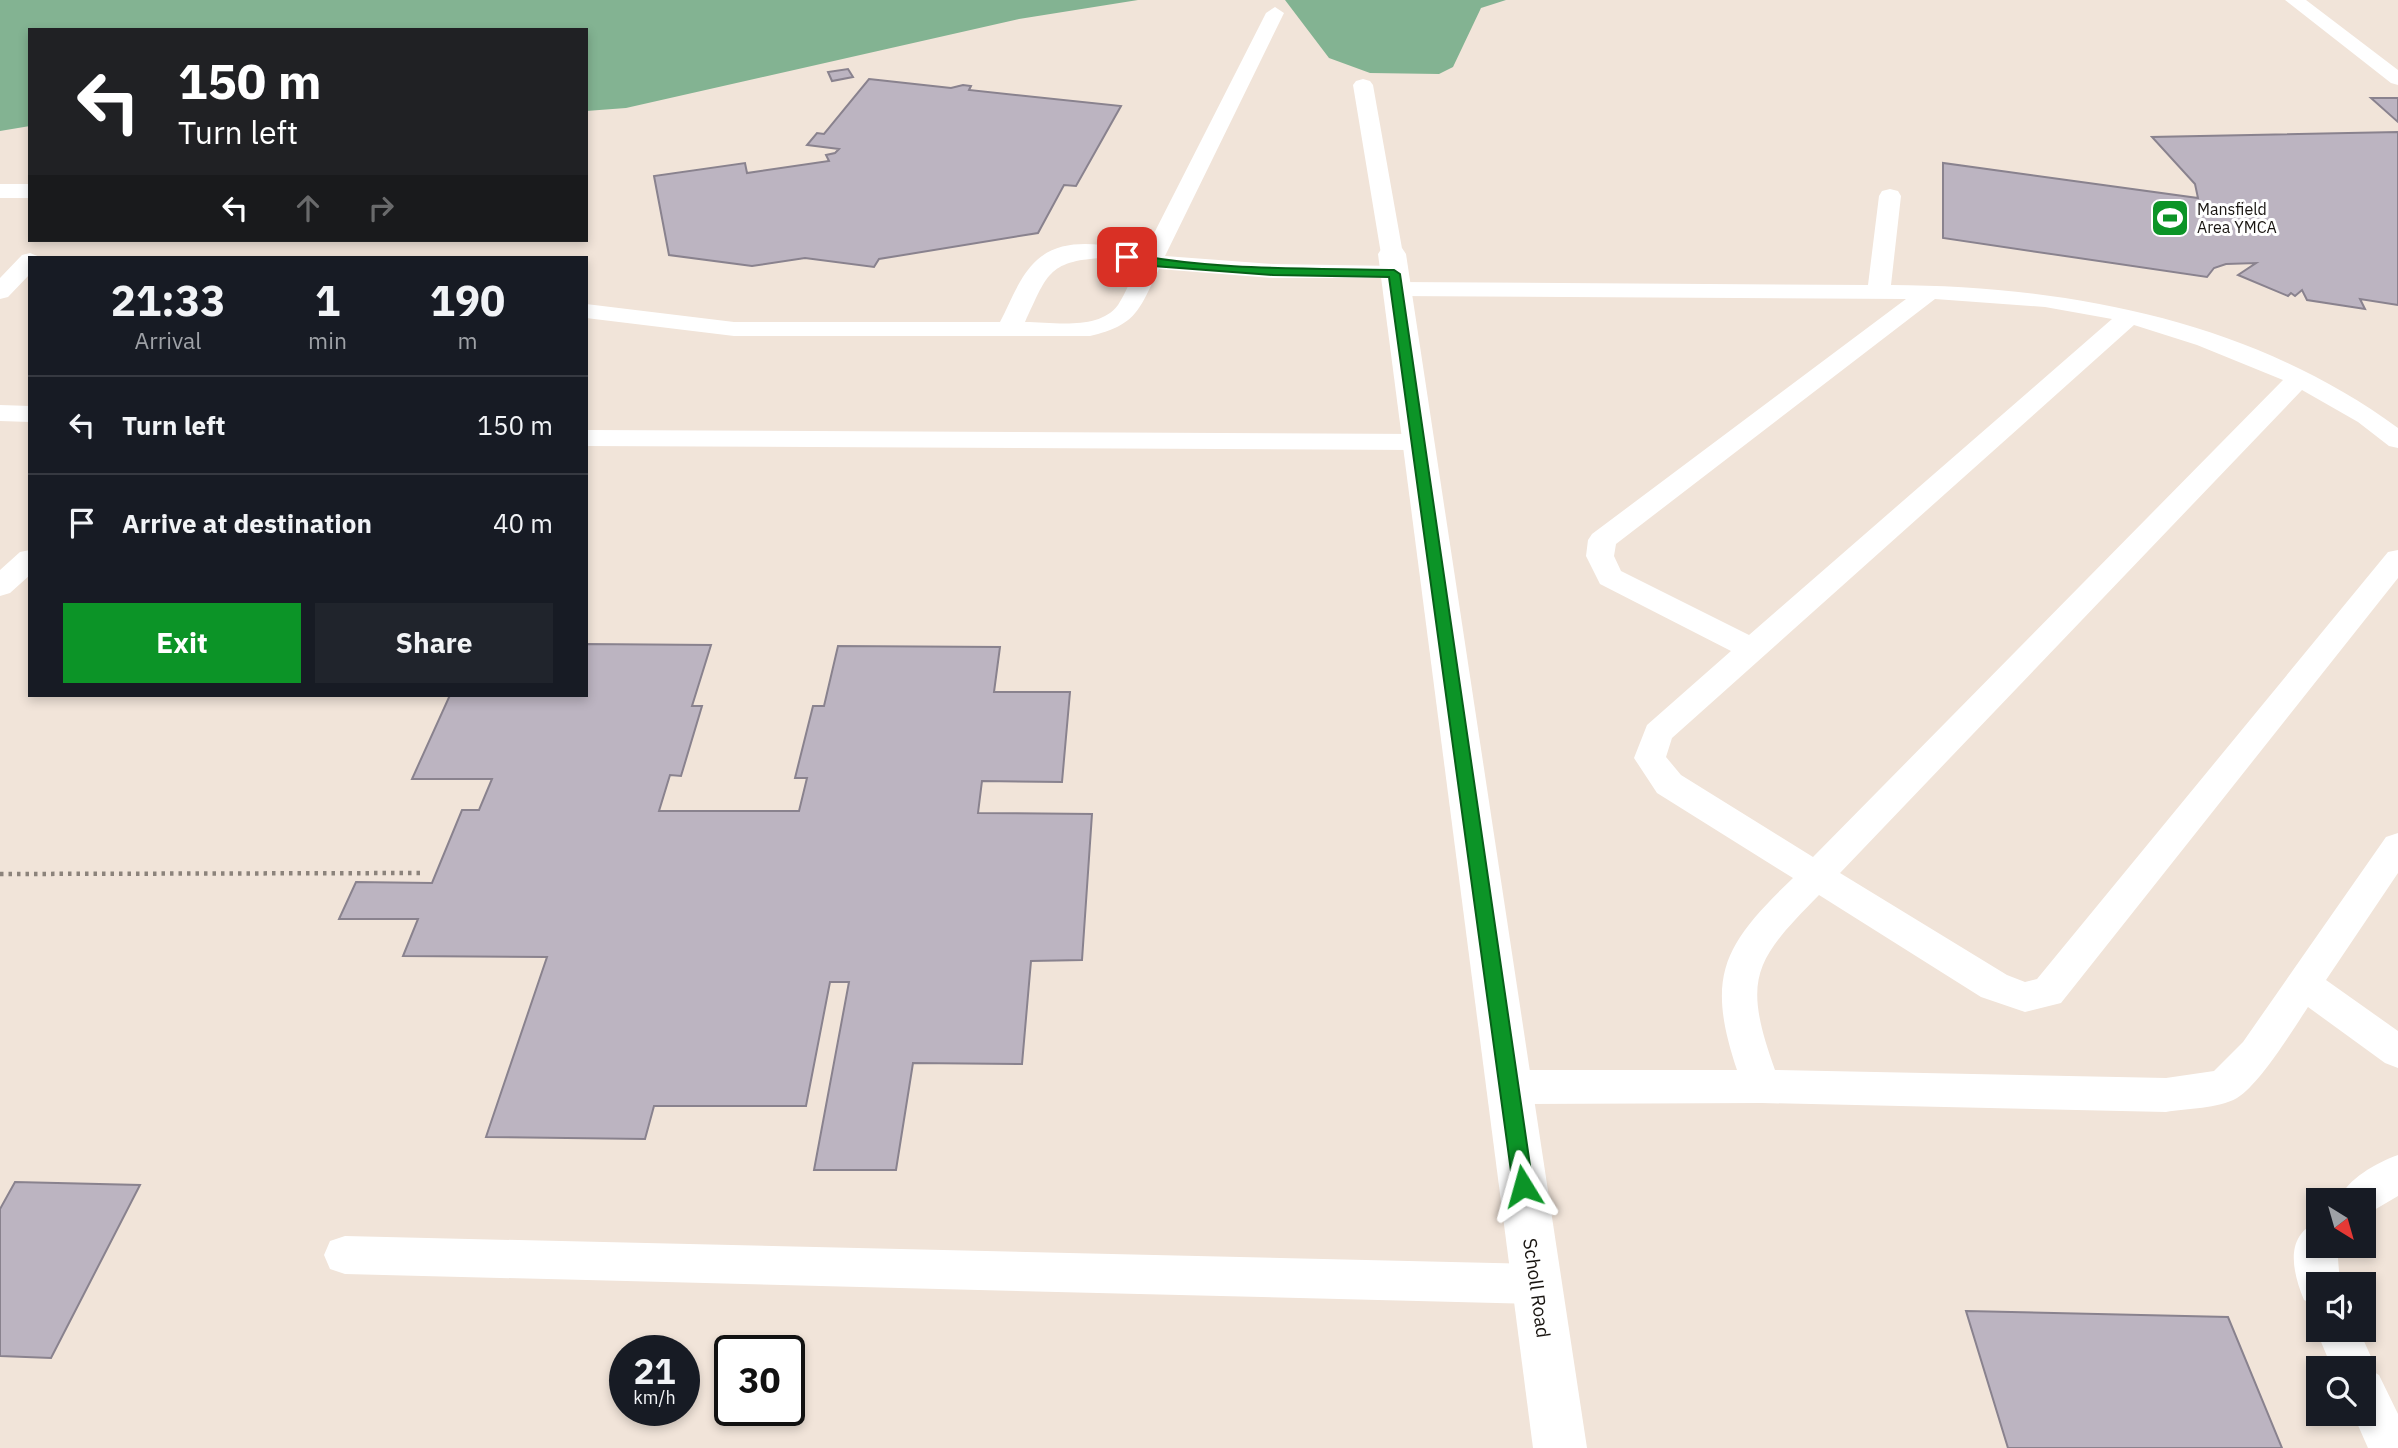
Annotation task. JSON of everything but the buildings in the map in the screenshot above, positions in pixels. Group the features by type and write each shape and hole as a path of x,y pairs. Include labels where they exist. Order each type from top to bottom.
{"street":[{"name":"Scholl Road","path":"1394,272 1560,1448"}],"lane":[{"path":"2294,0 2398,79"},
{"path":"588,311 734,329 1090,329 1110,323 1127,310 1153,262 1275,13"},
{"path":"1363,85 1394,272"},
{"path":"0,191 28,191"},
{"path":"1879,290 1890,196"},
{"path":"1009,329 1032,282 1046,264 1068,253 1102,251 1153,262 1273,271 1394,272 1879,290 2042,300 2129,317 2192,336 2299,378 2339,400 2398,440"},
{"path":"0,292 28,262"},
{"path":"1751,649 1611,577 1600,556 1602,540 1930,292"},
{"path":"2129,317 1658,733 1650,758 1669,784 1818,874 1994,986 2025,998 2048,992 2398,559"},
{"path":"1762,1086 1742,1030 1739,982 1751,946 2299,378"},
{"path":"0,412 28,414"},
{"path":"588,438 1418,442"},
{"path":"0,586 28,561"},
{"path":"1509,1087 1762,1086 2166,1095 2224,1086 2256,1053 2398,846"},
{"path":"2304,984 2398,1052"},
{"path":"2376,1188 2398,1173"},
{"path":"345,1255 1537,1284"},
{"path":"2376,1416 2391,1448"}],"path":[{"path":"0,874 423,873"}],"green space":[{"path":"0,0 1138,0 1019,19 626,108 588,111 588,28 28,28 28,126 0,131"},
{"path":"1285,0 1506,0 1481,8 1453,67 1439,74 1370,73 1329,58"}],"place":[{"name":"Mansfield Area YMCA","path":"2170,218"}],"route":[{"path":"1127,257 1153,262 1273,271 1394,274 1523,1186"}]}
